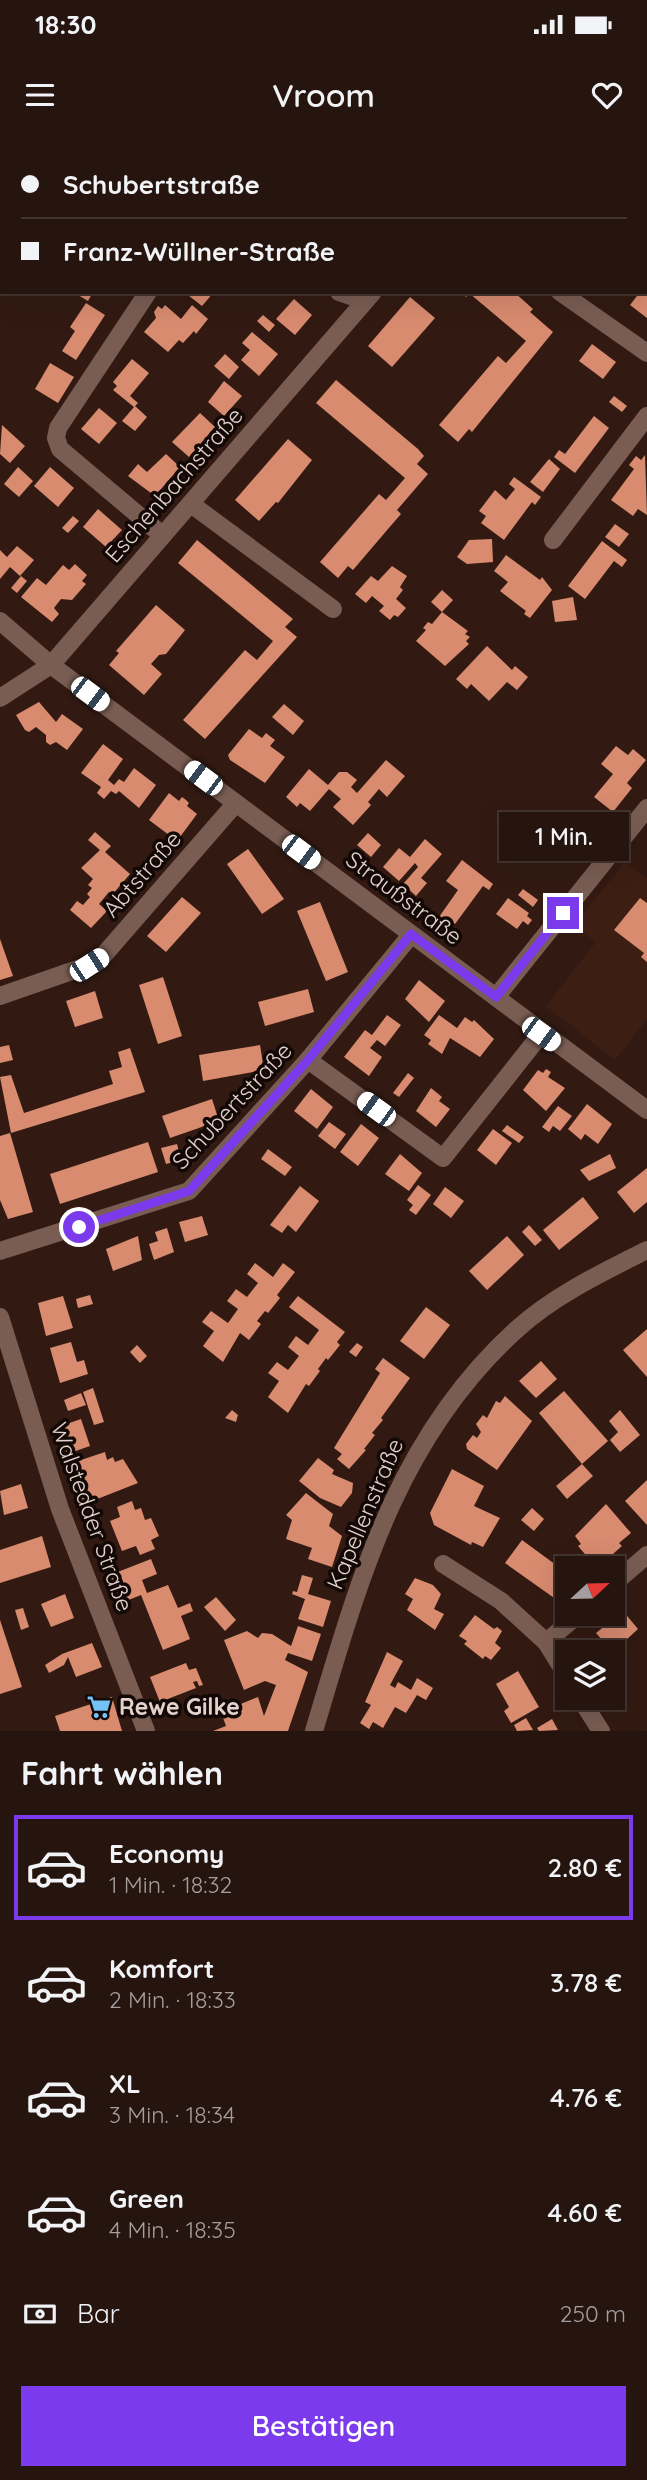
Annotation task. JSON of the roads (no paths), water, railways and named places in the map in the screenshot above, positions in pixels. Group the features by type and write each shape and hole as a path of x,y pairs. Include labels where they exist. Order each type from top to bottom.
{"street":[{"path":"147,294 58,428 55,438 60,449 162,536"},
{"path":"351,294 369,297"},
{"path":"563,294 647,353"},
{"name":"Eschenbachstraße","path":"0,698 51,665 369,297"},
{"path":"553,540 647,416"},
{"path":"191,504 333,609"},
{"name":"Straußstraße","path":"0,621 51,665 496,997 541,1034 647,1110"},
{"name":"Abtstraße","path":"0,996 89,965 102,957 236,803"},
{"path":"496,997 647,808"},
{"name":"Schubertstraße","path":"0,1251 189,1191 308,1060 411,934"},
{"path":"308,1060 443,1158 541,1034"},
{"name":"Kapellenstraße","path":"314,1731 379,1533 423,1440 452,1396 516,1330 545,1307 647,1250"},
{"name":"Walstedder Straße","path":"0,1317 60,1509 146,1731"},
{"path":"625,1574 647,1555"},
{"path":"443,1564 501,1601 546,1642 555,1657"},
{"path":"546,1642 565,1626"},
{"path":"588,1710 601,1731"}],"place":[{"name":"Rewe Gilke","path":"99,1707"}]}
